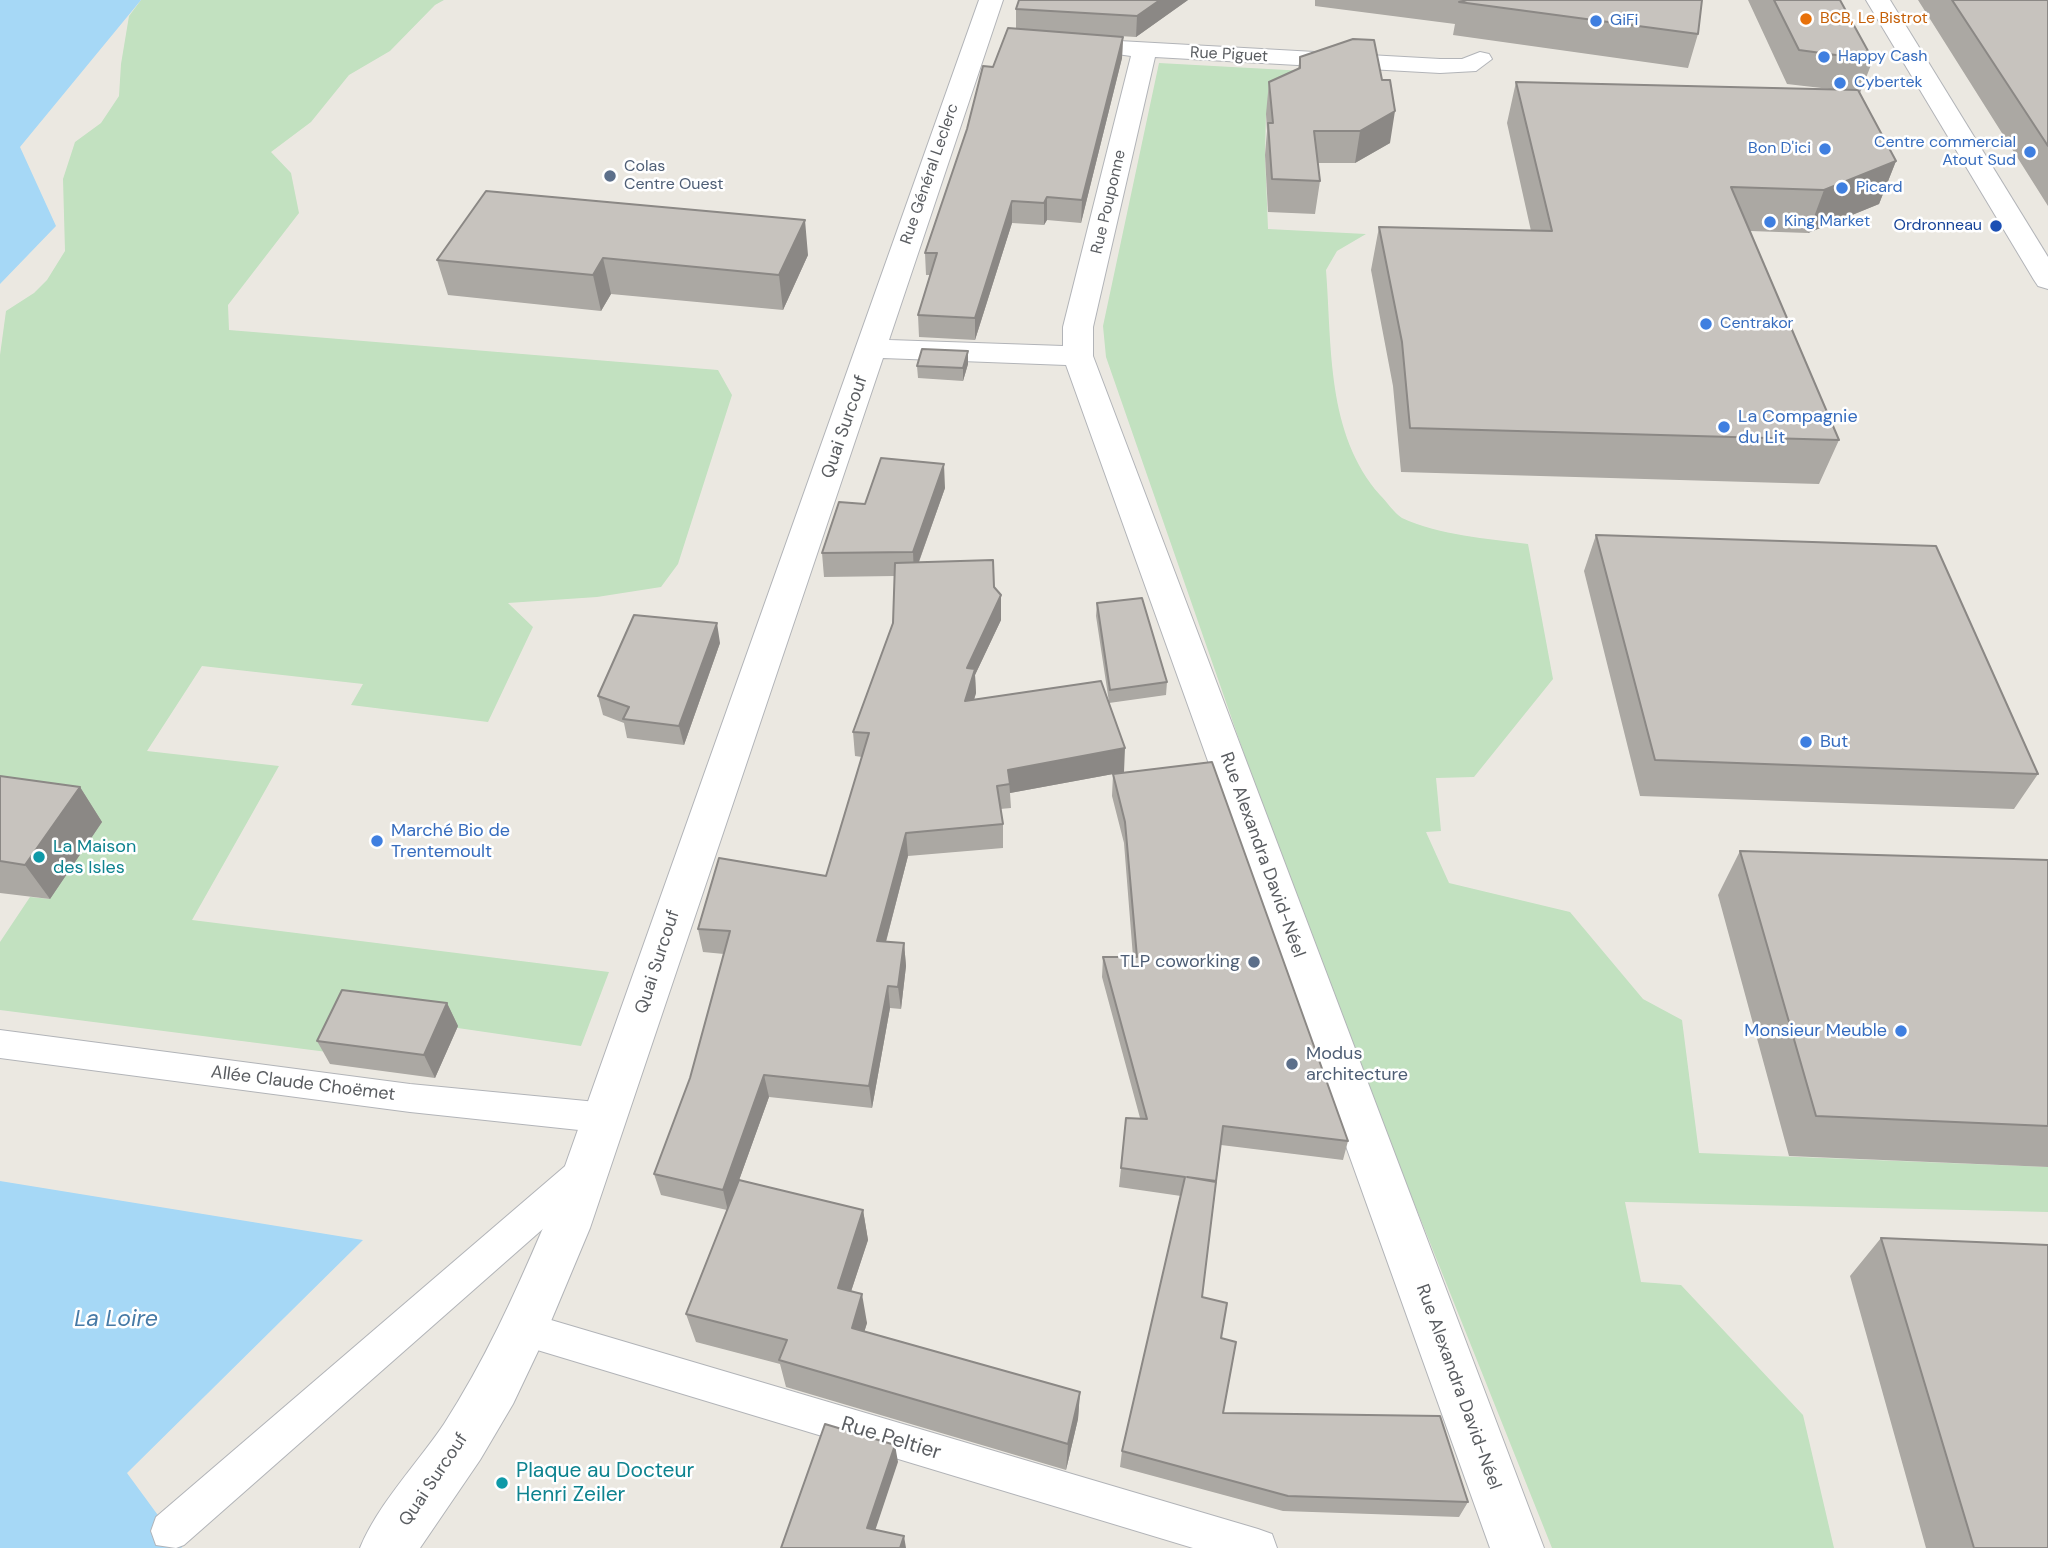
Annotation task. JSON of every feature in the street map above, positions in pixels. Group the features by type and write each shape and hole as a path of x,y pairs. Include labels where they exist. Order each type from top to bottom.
{"street":[{"name":"Rue Général Leclerc","path":"871,348 987,38 991,0"},
{"path":"1878,0 2048,281"},
{"name":"Rue Piguet","path":"1091,46 1440,66 1466,66 1480,59"},
{"name":"Rue Pouponne","path":"1078,356 1078,327 1145,50"},
{"path":"871,348 1078,356"},
{"name":"Quai Surcouf","path":"387,1548 439,1478 524,1329 607,1118 671,920 871,348"},
{"name":"Rue Alexandra David-Néel","path":"1078,356 1517,1548"}],"lane":[{"name":"Allée Claude Choëmet","path":"0,1044 410,1098 607,1118"},
{"path":"170,1531 588,1169"},
{"name":"Rue Peltier","path":"524,1329 1258,1548"}],"green space":[{"path":"141,0 444,0 435,5 390,51 349,75 311,122 271,152 291,173 299,213 228,305 229,330 718,370 732,395 678,564 661,587 597,597 508,603 533,627 488,722 351,705 363,684 202,666 147,751 279,766 192,920 609,972 581,1046 355,1013 335,1053 0,1010 0,942 30,897 50,899 0,809 0,355 6,311 34,293 47,280 65,251 63,179 75,142 101,123 119,96 129,16"},
{"path":"1159,63 1360,74 1266,114 1268,229 1366,234 1337,251 1326,270 1331,359 1341,417 1362,471 1380,495 1402,518 1432,529 1528,544 1553,679 1474,777 1436,778 1441,831 1426,832 1449,883 1570,912 1643,999 1682,1020 1699,1153 2048,1167 2048,1212 1625,1202 1641,1282 1681,1285 1803,1415 1834,1548 1552,1548 1307,935 1106,357 1103,326"}],"water":[{"path":"0,0 141,0 20,147 56,226 0,284"},
{"name":"La Loire","path":"0,1181 363,1240 127,1473 182,1548 0,1548"}],"building":[{"path":"1019,0 1160,0 1137,16 1016,9"},
{"path":"1702,0 1698,34 1459,2"},
{"path":"1774,0 1840,0 1873,60 1799,50"},
{"path":"1952,0 2048,0 2048,146"},
{"path":"1008,28 1123,37 1082,200 1047,197 1044,203 1012,201 975,318 918,315 937,253 925,253 967,129 983,66 993,67"},
{"path":"1353,39 1374,40 1382,80 1390,80 1395,111 1360,131 1314,131 1320,181 1272,179 1268,123 1273,123 1269,82 1300,68 1300,57"},
{"path":"1516,82 1858,90 1896,161 1824,190 1731,187 1839,440 1410,428 1402,342 1379,227 1552,231"},
{"path":"486,191 805,220 779,275 603,258 593,275 437,260"},
{"path":"922,349 968,351 963,368 917,366"},
{"path":"881,458 944,464 913,552 822,553 839,502 865,504"},
{"name":"But","path":"1596,535 1936,546 2038,774 1655,760"},
{"path":"993,560 994,587 1001,595 967,668 975,669 965,701 1101,681 1125,748 1008,770 1010,784 997,786 1003,824 906,833 877,941 904,943 898,987 888,986 869,1086 764,1075 723,1190 654,1174 690,1078 730,931 698,929 719,858 826,876 869,733 853,732 893,623 895,563"},
{"path":"1142,598 1167,682 1110,690 1097,603"},
{"path":"634,615 717,623 679,726 623,719 629,707 598,696"},
{"path":"1212,762 1348,1141 1223,1126 1216,1181 1187,1177 1216,1182 1202,1297 1227,1303 1221,1338 1236,1342 1223,1413 1440,1416 1468,1502 1288,1496 1122,1451 1185,1177 1121,1168 1126,1118 1147,1119 1103,957 1137,957 1125,822 1113,774"},
{"path":"0,776 80,787 25,865 0,861"},
{"name":"Monsieur Meuble","path":"1740,851 2048,860 2048,1126 1816,1116"},
{"path":"342,990 447,1003 424,1055 317,1041"},
{"path":"739,1180 863,1210 838,1288 862,1294 852,1328 1080,1392 1068,1444 779,1360 787,1340 686,1314"},
{"path":"1881,1238 2048,1245 2048,1548 1974,1548"},
{"path":"825,1424 895,1445 867,1528 904,1536 900,1548 781,1548"}],"place":[{"name":"BCB, Le Bistrot","path":"1806,19"},
{"name":"GiFi","path":"1596,21"},
{"name":"Happy Cash","path":"1824,57"},
{"name":"Cybertek","path":"1840,83"},
{"name":"Bon D'ici","path":"1825,149"},
{"name":"Centre commercial Atout Sud","path":"2030,152"},
{"name":"Colas Centre Ouest","path":"610,176"},
{"name":"Picard","path":"1842,188"},
{"name":"King Market","path":"1770,222"},
{"name":"Ordronneau","path":"1996,226"},
{"name":"Centrakor","path":"1706,324"},
{"name":"La Compagnie du Lit","path":"1724,427"},
{"name":"But","path":"1806,742"},
{"name":"Marché Bio de Trentemoult","path":"377,841"},
{"name":"La Maison des Isles","path":"39,857"},
{"name":"TLP coworking","path":"1254,962"},
{"name":"Monsieur Meuble","path":"1901,1031"},
{"name":"Modus architecture","path":"1292,1064"},
{"name":"Plaque au Docteur Henri Zeiler","path":"502,1483"}]}
